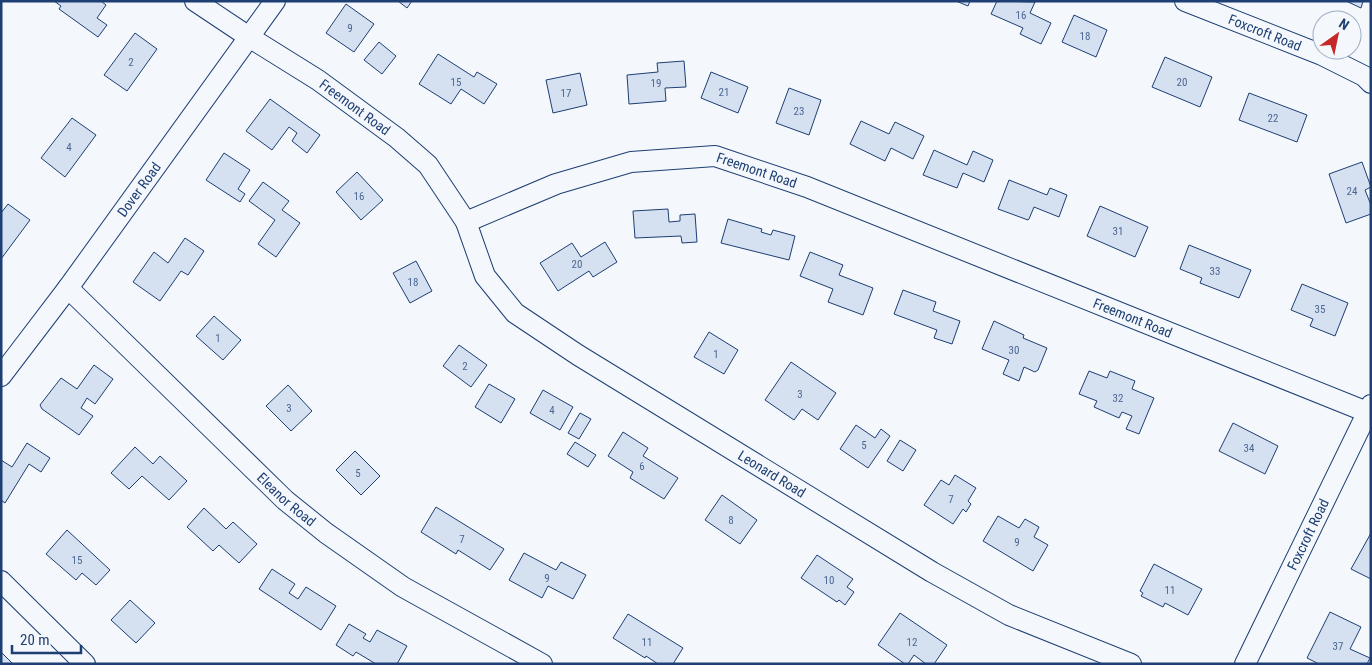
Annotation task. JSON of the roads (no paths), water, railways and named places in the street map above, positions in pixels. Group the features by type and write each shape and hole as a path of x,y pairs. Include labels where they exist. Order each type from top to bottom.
{"street":[{"name":"Freemont Road","path":"195,1 318,80 397,138 428,165 466,222 556,184 631,162 715,156 807,187 1369,409"},
{"name":"Dover Road","path":"1,376 68,288 276,1"},
{"name":"Foxcroft Road","path":"1185,1 1322,55 1364,76 1371,83"},
{"name":"Leonard Road","path":"466,222 485,276 515,313 578,355 932,572 1009,615 1131,664"},
{"name":"Eleanor Road","path":"68,288 286,500 326,533 404,587 542,664"},
{"name":"Foxcroft Road","path":"1245,664 1369,409"},
{"path":"1,581 85,664"}]}
